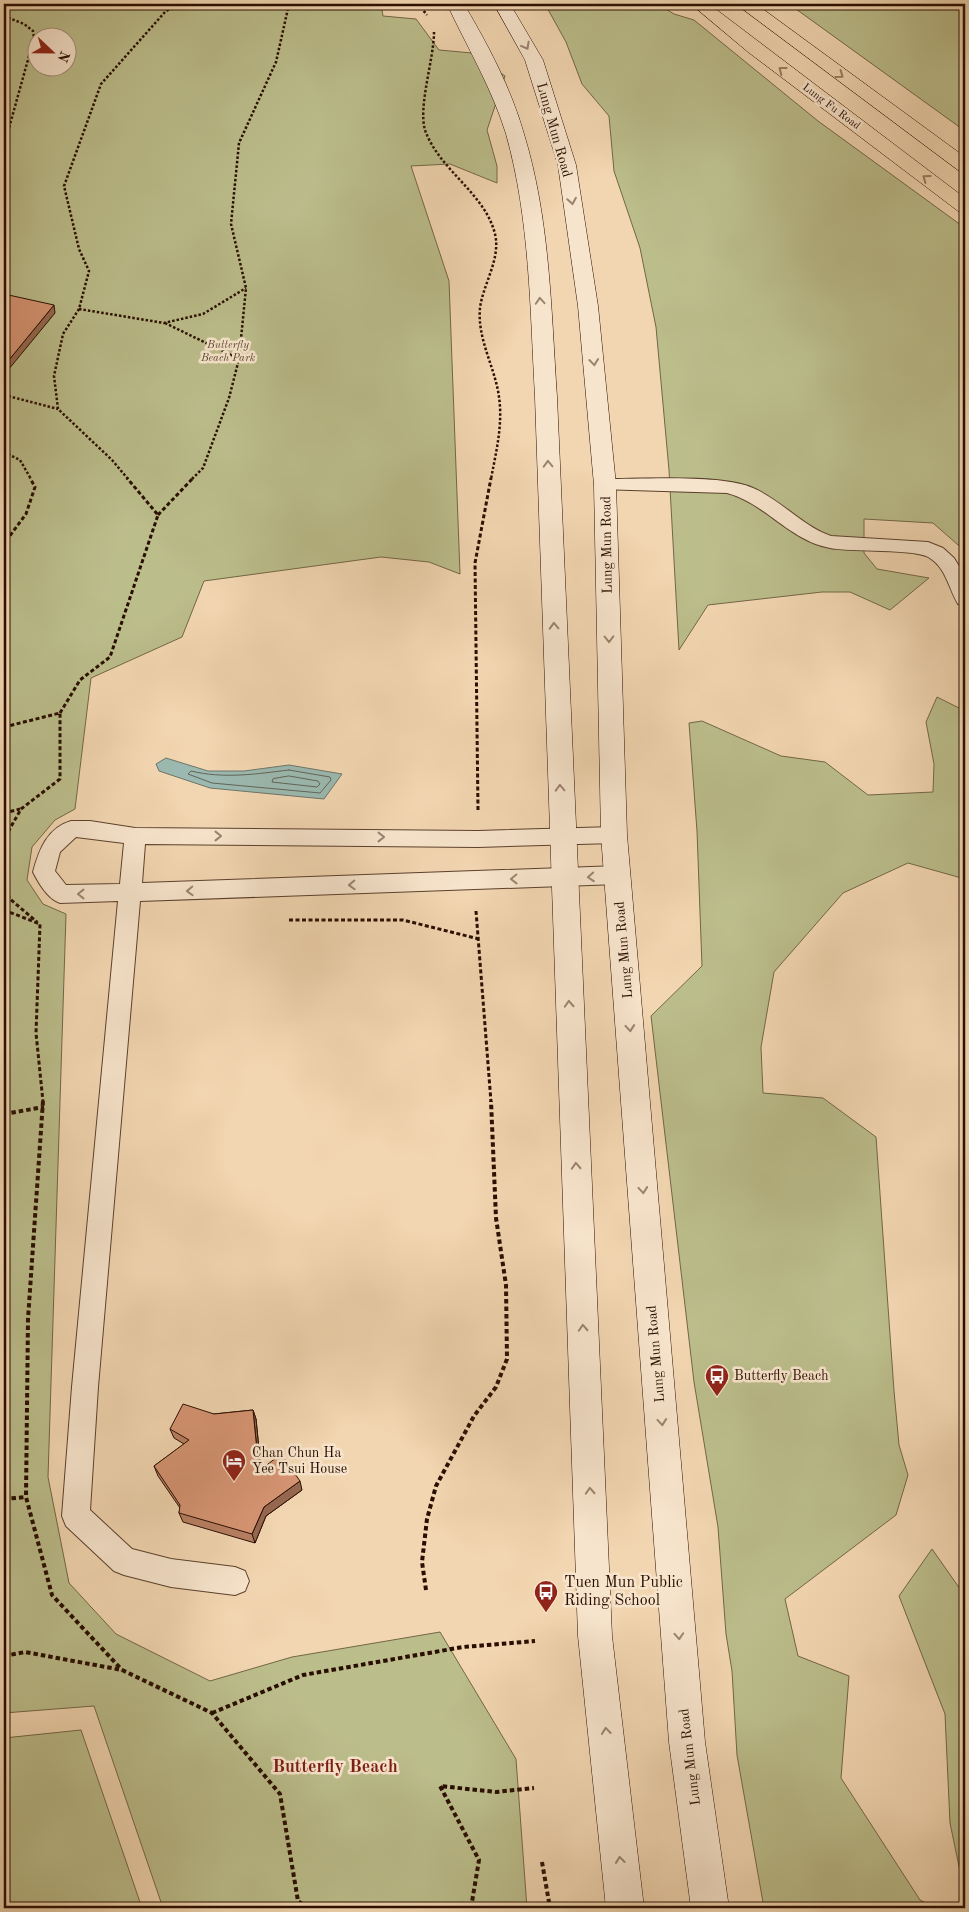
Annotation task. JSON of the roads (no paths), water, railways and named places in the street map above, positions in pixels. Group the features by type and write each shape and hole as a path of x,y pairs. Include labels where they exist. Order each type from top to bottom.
{"main road":[{"path":"455,4 485,60 514,134 524,173 537,258 546,397 563,879 595,1636 625,1908"},
{"name":"Lung Mun Road","path":"502,4 534,60 567,165 588,306 605,485 614,835 687,1742 710,1908"},
{"name":"Lung Fu Road","path":"699,4 754,48 965,207"},
{"path":"745,4 965,166"}],"lane":[{"path":"605,485 727,487 747,492 812,536 830,542 928,549 940,554 952,566 965,599"},
{"path":"614,835 478,838 135,836 90,829 71,829 50,848 44,872 60,894 473,880 563,879 618,875"},
{"path":"135,836 85,1388 76,1516 124,1561 171,1573 234,1581"}],"water":[{"path":"166,758 208,771 244,771 289,765 342,774 324,799 210,788 159,771 156,764"}],"place":[{"name":"Butterfly Beach","path":"717,1397"},
{"name":"Chan Chun Ha Yee Tsui House","path":"234,1482"},
{"name":"Tuen Mun Public Riding School","path":"546,1613"}],"district":[{"name":"Butterfly Beach","path":"335,1767"}],"park label":[{"name":"Butterfly Beach Park","path":"228,351"}]}
